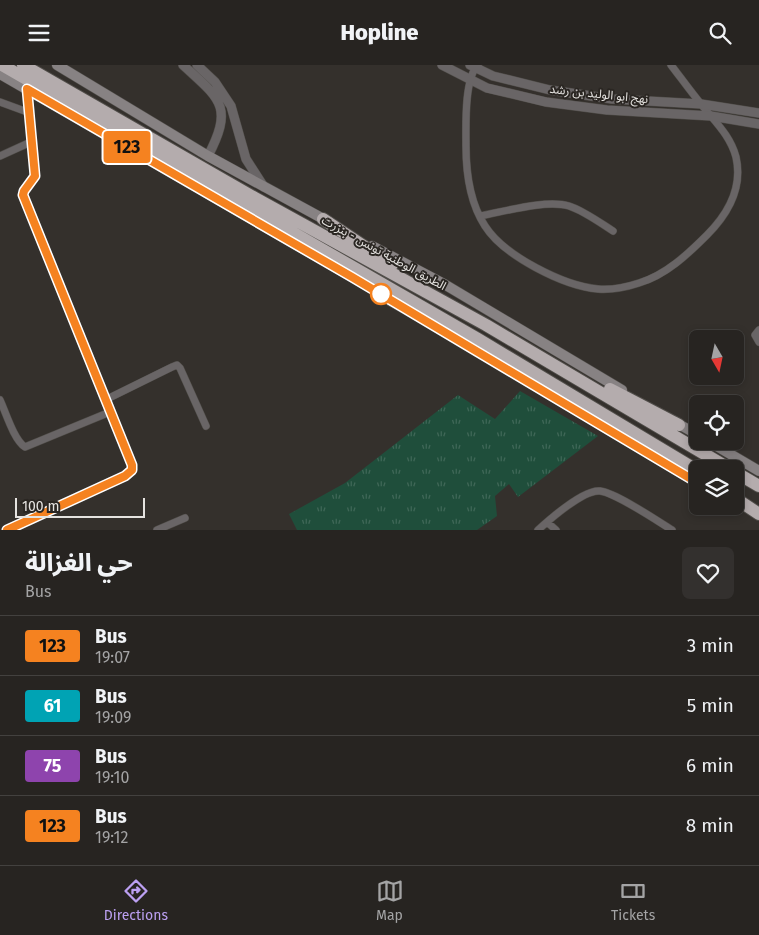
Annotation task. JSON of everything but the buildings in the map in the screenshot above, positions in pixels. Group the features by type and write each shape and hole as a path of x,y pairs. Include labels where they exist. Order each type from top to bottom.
{"highway":[{"name":"الطريق الوطنية تونس - بنزرت","path":"2,65 478,339 689,467"},
{"name":"الطريق الوطنية تونس - بنزرت","path":"24,65 31,81 255,198 482,323 715,460"},
{"path":"323,219 482,323 679,425"},
{"path":"390,299 595,409"},
{"path":"744,477 759,486"},
{"path":"744,499 759,508"},
{"path":"744,504 759,514"}],"main road":[{"path":"58,65 208,156 444,284 689,430"},
{"path":"0,73 31,81 689,478"},
{"path":"723,450 759,471"},
{"path":"744,510 759,519"}],"street":[{"path":"183,65 220,102 221,123 208,156"},
{"path":"197,65 215,82 231,106 246,159 264,187"},
{"name":"نهج ابو الوليد بن رشد","path":"442,65 487,88 512,95 575,106 711,116 759,124"},
{"path":"474,66 470,80 466,129 466,163 473,200 480,216 491,234 501,245 555,277 578,286 600,289 622,287 656,276 675,263 708,234 720,220 734,195 738,182 738,170 734,151 726,133 700,104 671,65"},
{"name":"نهج ابو الوليد بن رشد","path":"474,66 492,76 569,93 612,99 700,104 759,113"},
{"path":"7,530 129,474 132,470 132,465 23,195 35,176 30,113 31,81"},
{"path":"0,102 30,113"},
{"path":"0,156 32,141"},
{"path":"480,216 557,203 579,210 613,231"},
{"path":"759,330 755,335 759,342"},
{"path":"105,400 177,365 180,367 206,426"},
{"path":"0,400 21,445 25,447 110,412"},
{"path":"538,530 583,496 599,490 615,496 672,530"},
{"path":"158,530 185,517"},
{"path":"547,522 556,530"}],"green space":[{"path":"520,391 598,436 518,497 509,484 495,496 497,516 477,530 297,530 289,514 345,483 458,395 495,419"}],"bus line":[{"name":"123","path":"7,530 125,476 132,470 132,465 84,351 23,195 35,176 27,89 352,277 689,478"}]}
